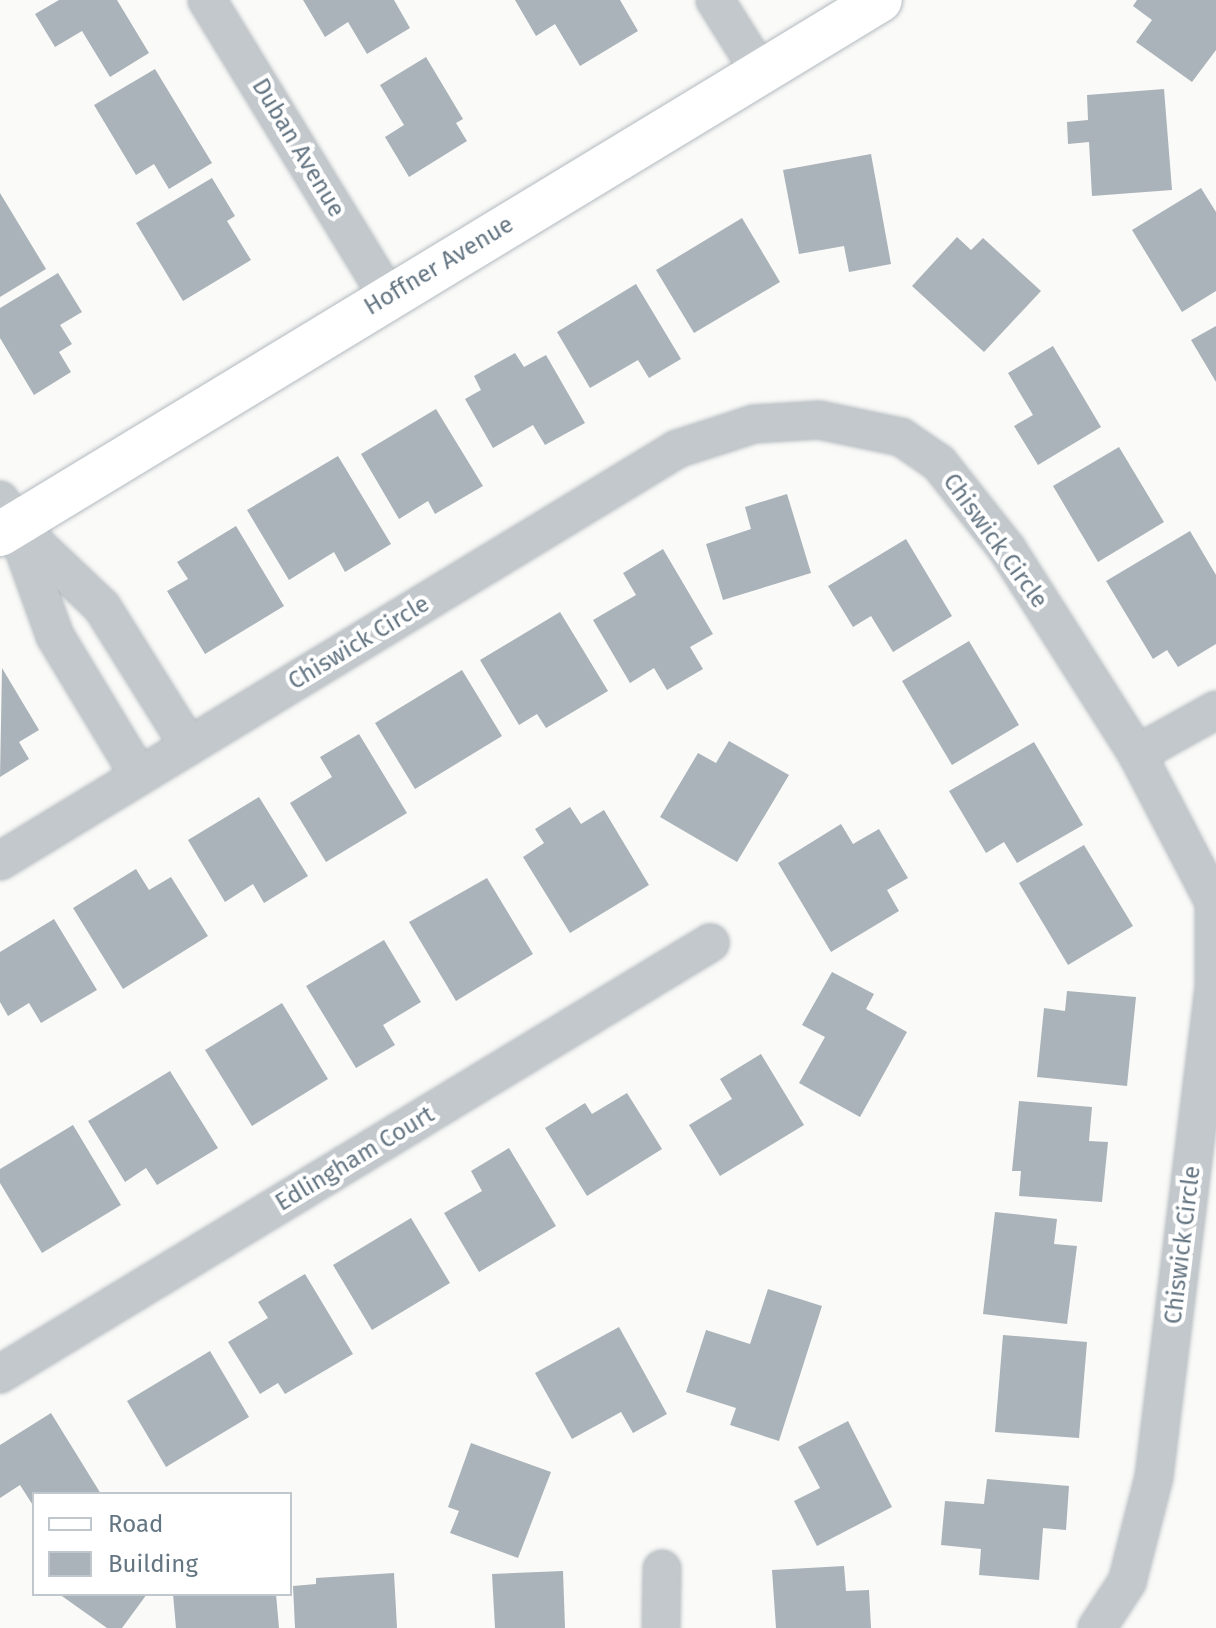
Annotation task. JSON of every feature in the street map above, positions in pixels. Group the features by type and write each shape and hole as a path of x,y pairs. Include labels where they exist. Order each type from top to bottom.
{"main road":[{"name":"Hoffner Avenue","path":"5,519 388,297 880,0"}],"street":[{"name":"Duban Avenue","path":"207,0 388,297"},
{"path":"715,0 760,72"},
{"name":"Chiswick Circle","path":"0,861 677,449 754,424 819,420 901,437 939,463 1007,549 1137,754 1214,902 1214,988 1154,1477 1127,1582 1097,1628"},
{"path":"5,519 102,607 189,746"},
{"path":"5,519 55,636 139,775"},
{"path":"1137,754 1216,710"},
{"name":"Edlingham Court","path":"0,1374 710,943"},
{"path":"661,1628 662,1569"}],"building":[{"path":"59,0 117,0 149,53 110,77 82,31 55,47 35,14"},
{"path":"303,0 394,0 410,28 367,54 348,22 325,37"},
{"path":"515,0 620,0 638,31 580,66 555,24 536,36"},
{"path":"1137,0 1216,0 1216,50 1192,82 1136,42 1152,20 1133,6"},
{"path":"426,57 463,119 456,123 467,141 409,177 385,137 404,125 380,85"},
{"path":"155,69 212,163 169,189 154,164 136,175 94,105"},
{"path":"1164,89 1172,190 1092,196 1089,142 1068,144 1067,122 1088,120 1087,95"},
{"path":"871,154 891,264 849,272 844,246 799,254 783,170"},
{"path":"212,178 235,216 227,221 251,260 183,301 136,223"},
{"path":"1201,188 1216,212 1216,291 1182,312 1132,230"},
{"path":"0,193 46,269 0,297"},
{"path":"742,218 780,282 694,333 656,270"},
{"path":"957,237 971,250 983,238 1041,291 984,352 912,286"},
{"path":"58,273 82,312 60,325 72,344 59,352 71,372 34,395 0,338 0,308"},
{"path":"636,284 681,359 649,378 638,360 590,388 557,332"},
{"path":"1216,326 1216,382 1191,340"},
{"path":"1053,346 1101,427 1038,465 1014,426 1033,415 1008,373"},
{"path":"515,353 524,367 546,355 585,423 545,445 533,425 493,448 465,399 481,390 474,376"},
{"path":"436,409 483,486 435,514 428,501 399,519 361,454"},
{"path":"1119,447 1164,522 1098,562 1053,486"},
{"path":"338,456 391,544 345,572 334,552 289,580 247,510"},
{"path":"787,494 811,573 723,600 706,544 751,529 745,507"},
{"path":"236,526 284,606 205,654 167,591 188,579 177,562"},
{"path":"1190,531 1216,575 1216,644 1178,667 1167,650 1153,659 1106,581"},
{"path":"906,539 952,616 893,652 871,616 853,627 828,586"},
{"path":"663,549 713,634 690,647 703,669 667,690 654,668 630,683 593,620 636,595 623,573"},
{"path":"560,612 608,691 546,728 537,714 519,725 480,660"},
{"path":"969,641 1019,725 952,765 902,681"},
{"path":"2,668 39,730 19,742 29,759 0,777"},
{"path":"462,670 502,736 415,789 375,723"},
{"path":"359,734 407,813 326,862 290,803 332,777 320,757"},
{"path":"729,741 789,775 737,862 660,817 698,753 716,763"},
{"path":"1034,742 1083,825 1017,863 1004,842 986,853 949,791"},
{"path":"259,797 308,876 264,903 253,884 225,902 188,840"},
{"path":"570,807 581,824 604,810 649,885 570,933 523,857 544,843 535,829"},
{"path":"841,824 853,844 879,829 908,878 887,890 899,911 831,952 778,863"},
{"path":"1084,845 1133,926 1068,965 1019,883"},
{"path":"136,869 149,890 171,877 208,936 123,989 73,908"},
{"path":"487,878 533,954 456,1001 409,922"},
{"path":"54,919 97,990 41,1023 29,1003 8,1016 0,1002 0,952"},
{"path":"384,940 421,1002 383,1025 395,1045 356,1068 306,986"},
{"path":"832,972 874,994 866,1009 907,1032 860,1117 799,1083 825,1037 802,1025"},
{"path":"1067,991 1136,997 1127,1086 1037,1077 1044,1008 1065,1011"},
{"path":"282,1003 328,1079 252,1126 205,1050"},
{"path":"761,1054 804,1125 720,1176 689,1125 732,1099 720,1079"},
{"path":"170,1071 218,1148 157,1185 146,1168 125,1182 88,1121"},
{"path":"627,1093 662,1149 587,1196 545,1128 585,1103 592,1114"},
{"path":"1019,1101 1092,1107 1089,1141 1108,1142 1102,1202 1019,1196 1021,1171 1012,1171"},
{"path":"73,1125 121,1205 42,1253 0,1183 0,1169"},
{"path":"509,1148 556,1226 479,1272 444,1213 482,1191 471,1171"},
{"path":"995,1212 1057,1219 1054,1244 1077,1246 1067,1324 983,1314"},
{"path":"411,1218 450,1283 372,1330 333,1265"},
{"path":"305,1274 353,1354 285,1394 278,1383 260,1394 228,1342 268,1318 258,1302"},
{"path":"768,1289 822,1306 779,1441 730,1425 736,1408 686,1392 706,1330 750,1344"},
{"path":"619,1327 667,1414 633,1433 621,1412 572,1439 535,1373"},
{"path":"1003,1335 1087,1342 1079,1438 995,1432"},
{"path":"210,1351 249,1417 166,1467 127,1401"},
{"path":"51,1413 100,1492 32,1492 32,1504 20,1485 0,1498 0,1445"},
{"path":"848,1421 892,1507 817,1546 794,1501 820,1488 798,1447"},
{"path":"471,1443 551,1472 518,1558 450,1533 459,1511 448,1507"},
{"path":"987,1479 1069,1486 1066,1530 1043,1528 1039,1580 979,1575 981,1549 941,1545 945,1501 984,1504"},
{"path":"844,1566 846,1591 869,1590 871,1628 776,1628 772,1570"},
{"path":"563,1571 565,1628 495,1628 492,1574"},
{"path":"394,1573 397,1628 295,1628 293,1586 316,1584 316,1578"},
{"path":"62,1596 146,1596 122,1628 107,1628"},
{"path":"173,1596 276,1596 279,1628 176,1628"}]}
